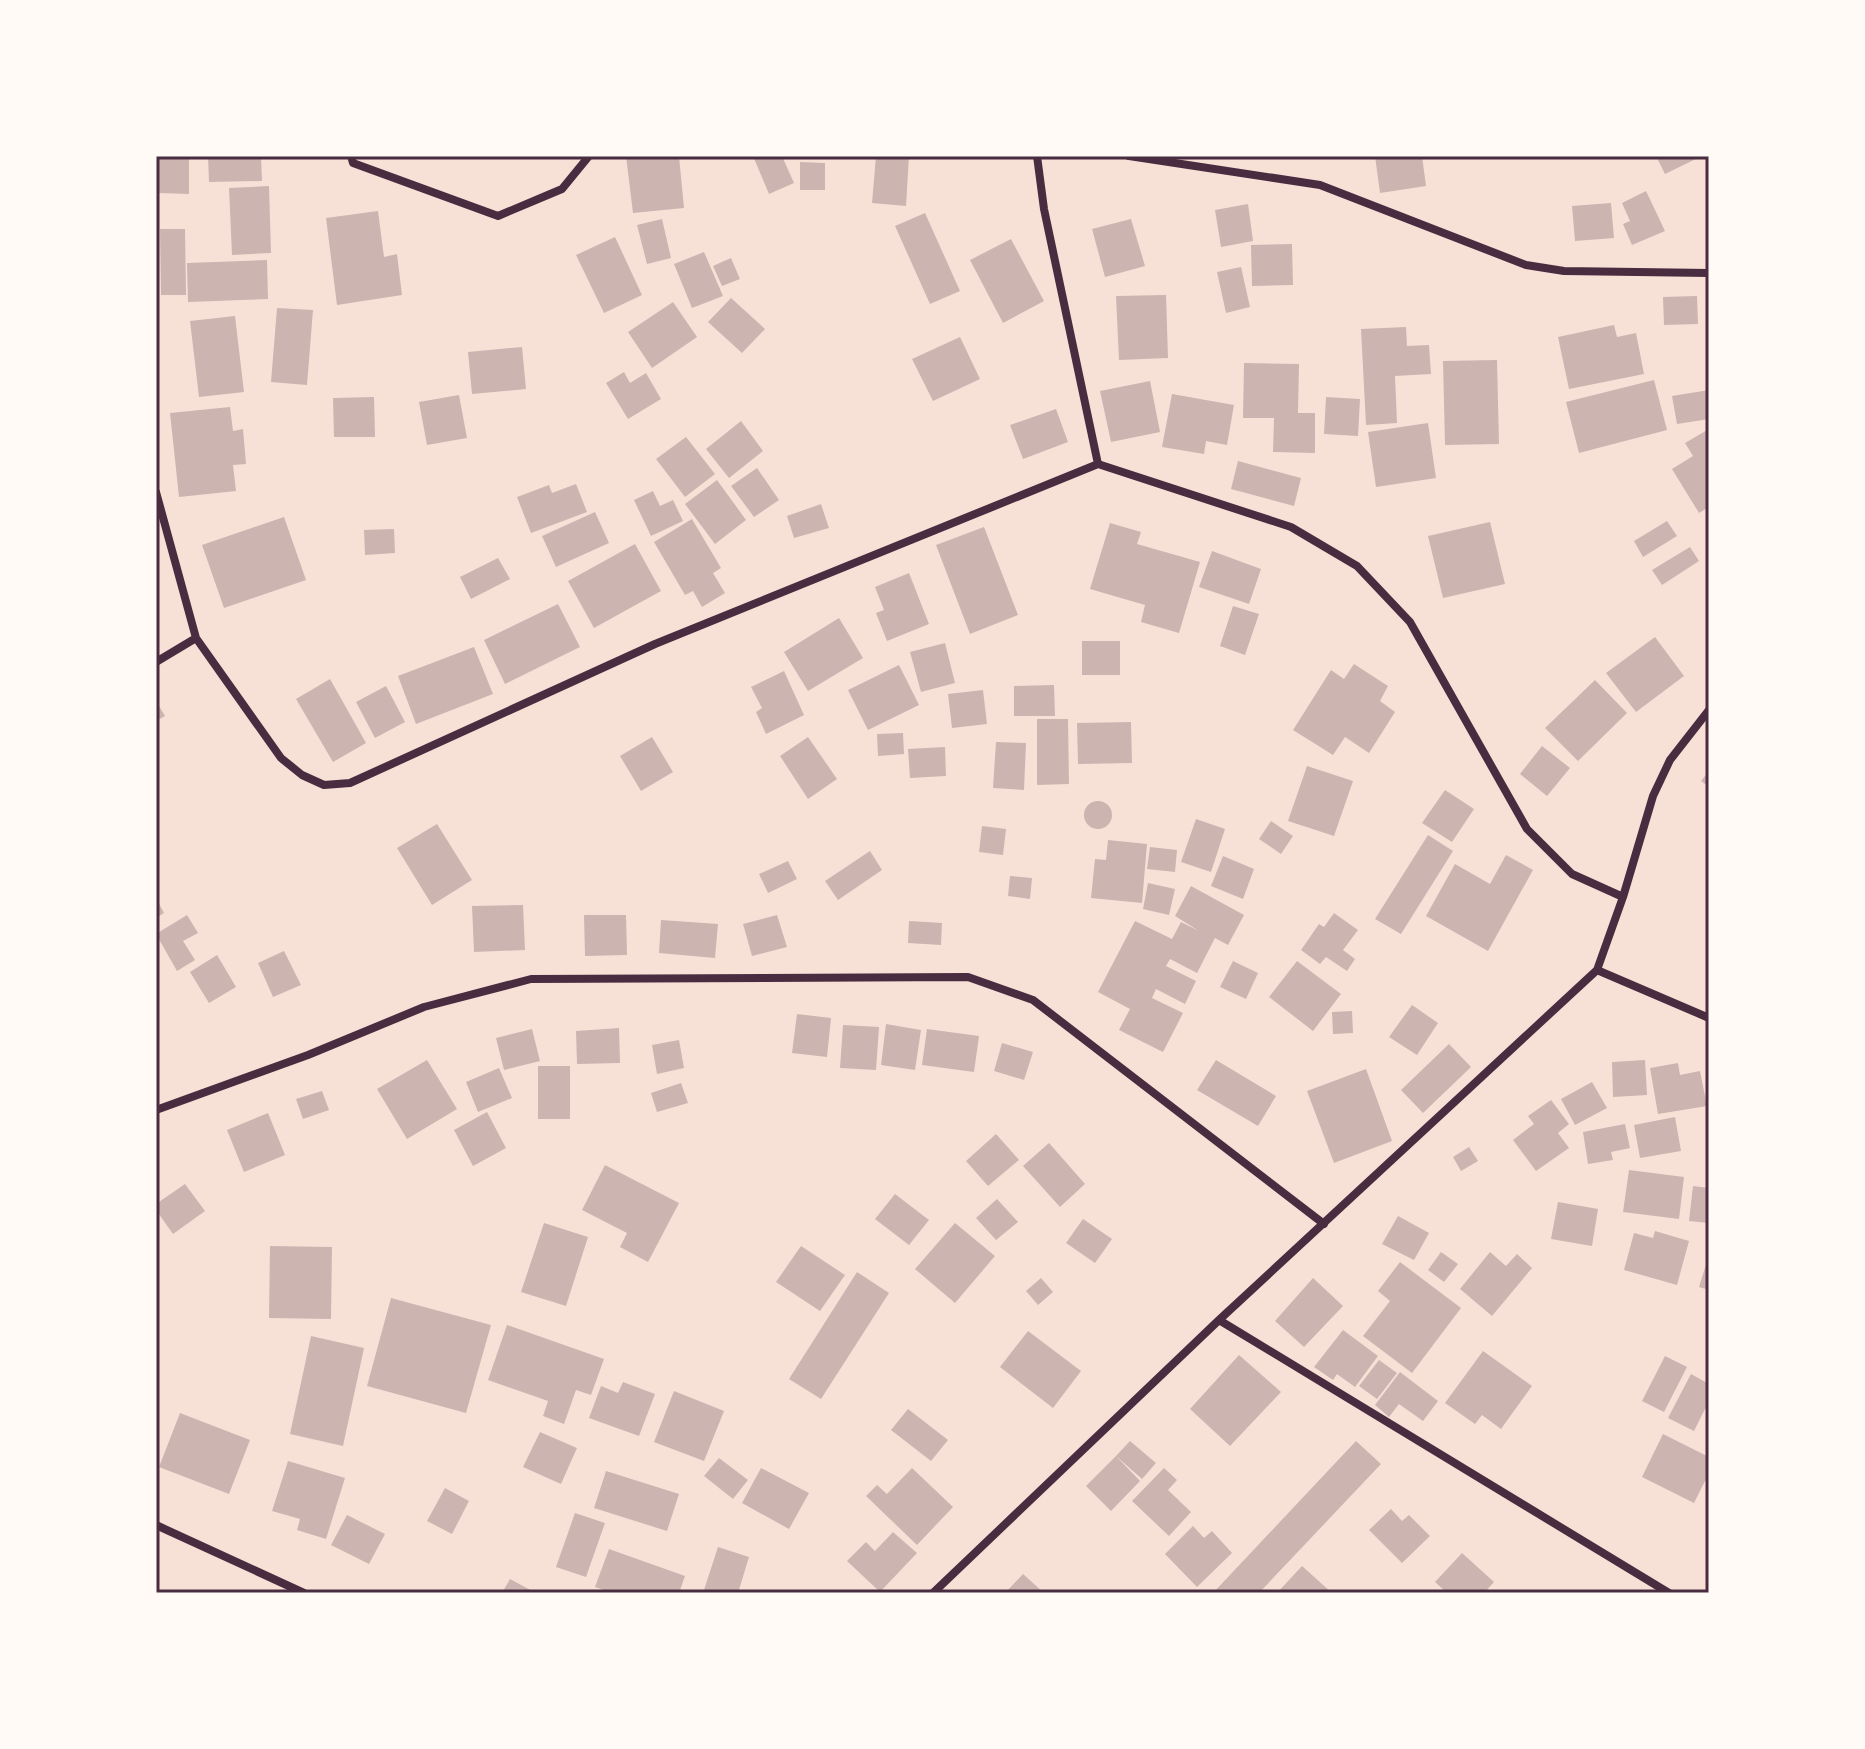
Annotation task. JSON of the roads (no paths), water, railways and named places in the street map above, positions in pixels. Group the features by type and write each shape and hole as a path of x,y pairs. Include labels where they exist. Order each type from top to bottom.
{"street":[{"path":"351,156 353,163 498,216 562,189 589,156"},
{"path":"1037,156 1044,209 1098,464"},
{"path":"1129,156 1320,185 1526,265 1564,271 1709,273"},
{"path":"156,492 196,638 281,758 302,775 324,785 350,783 655,644 1098,464 1291,527 1357,566 1410,622 1527,829 1572,874 1623,897"},
{"path":"156,662 196,638"},
{"path":"933,1593 1219,1320 1597,970 1653,796 1670,760 1709,710"},
{"path":"1597,970 1709,1018"},
{"path":"156,1110 308,1055 424,1007 531,979 968,977 1033,1000 1324,1224"},
{"path":"1219,1320 1669,1593"},
{"path":"156,1525 304,1593"}]}
